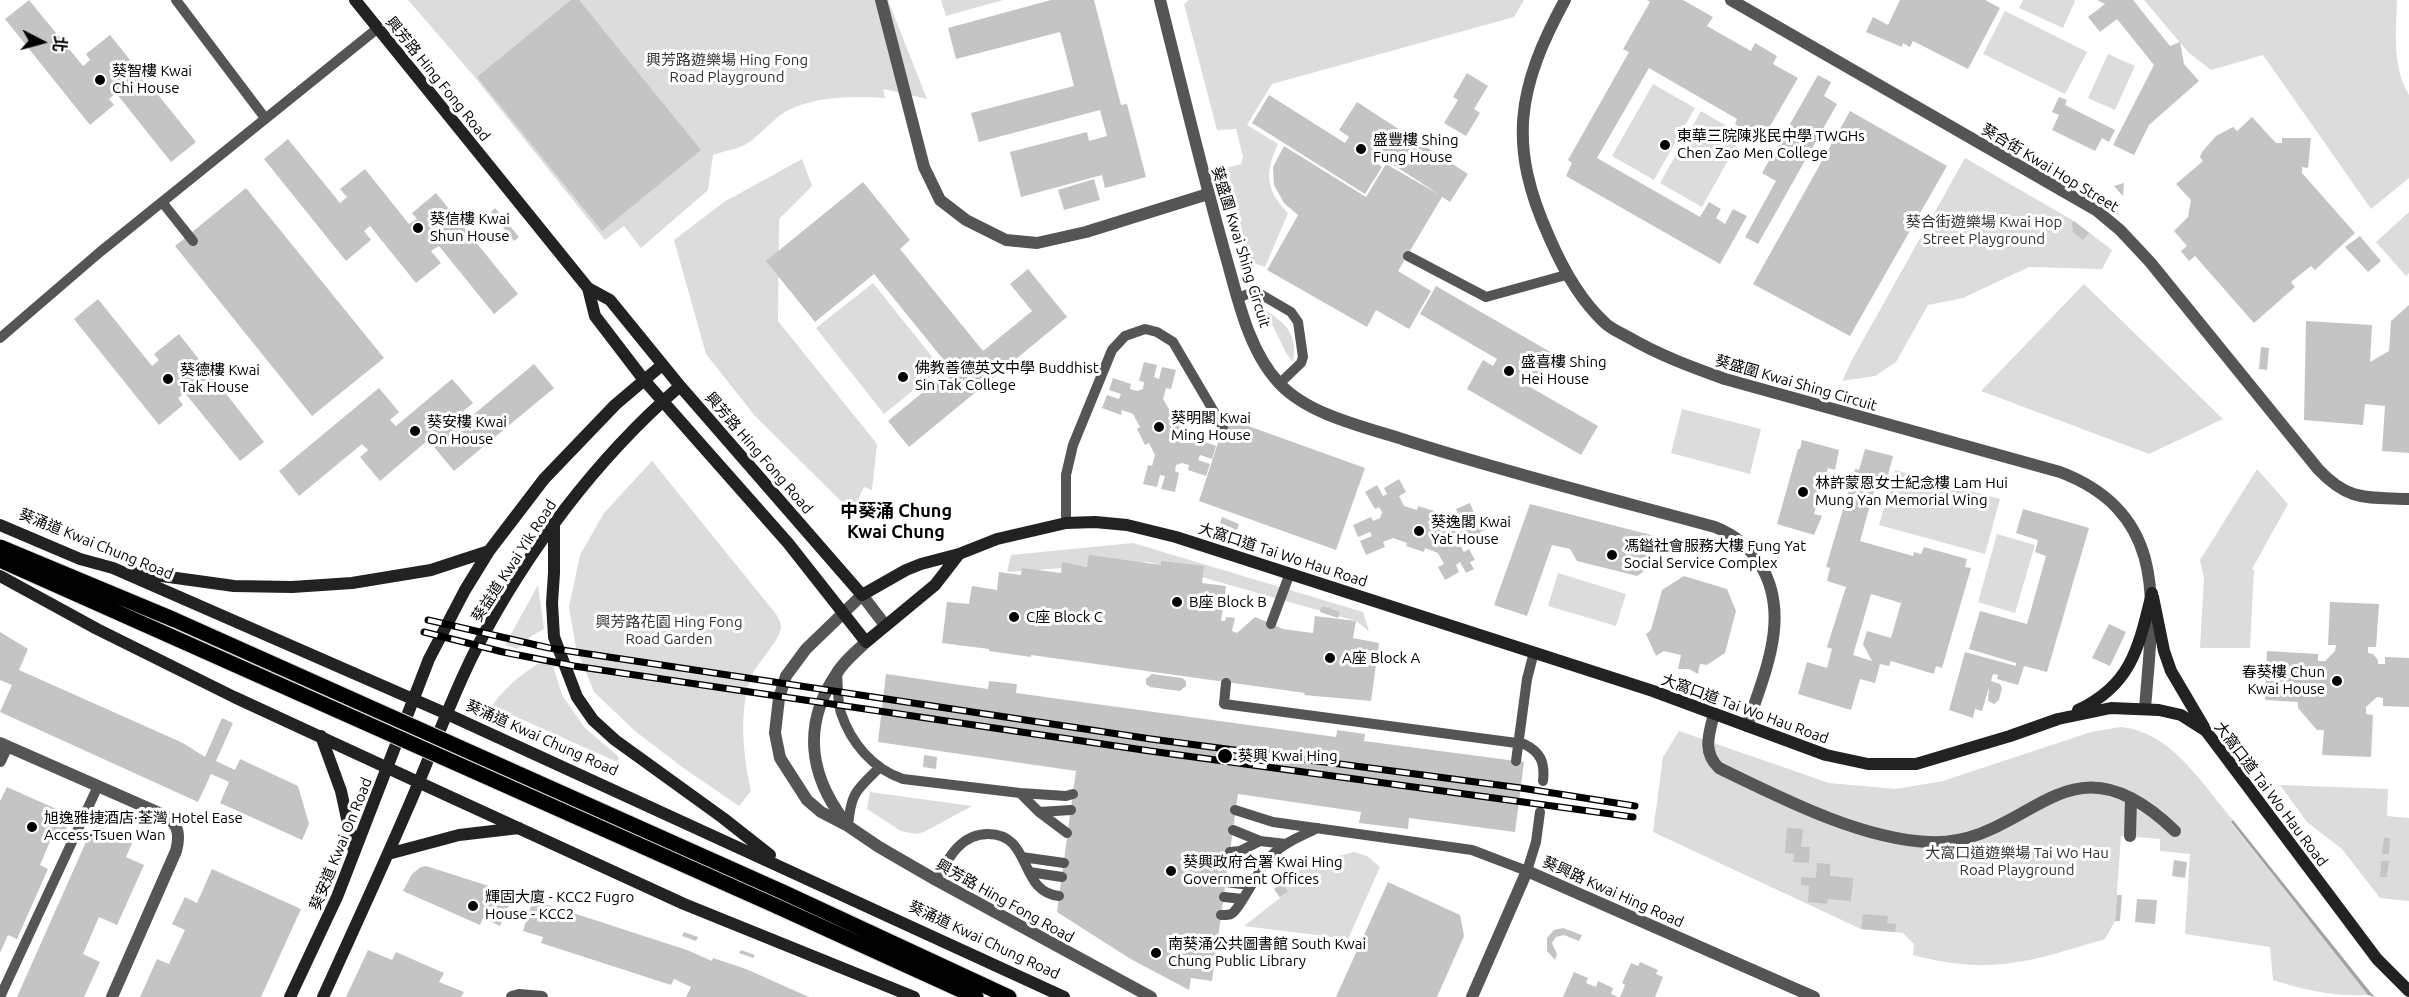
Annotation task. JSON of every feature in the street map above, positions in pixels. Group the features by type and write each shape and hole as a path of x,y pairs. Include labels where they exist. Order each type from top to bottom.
{"main road":[{"name":"興芳路 Hing Fong Road","path":"355,0 588,288 610,300 662,365 862,596"},
{"name":"興芳路 Hing Fong Road","path":"588,288 595,316 644,380 774,526 866,642 885,625"},
{"name":"葵益道 Kwai Yik Road","path":"412,699 442,632 489,551 544,479 615,405 662,365"},
{"name":"葵益道 Kwai Yik Road","path":"419,782 474,652 496,610 554,524 593,475 680,386"},
{"name":"大窩口道 Tai Wo Hau Road","path":"862,596 906,570 959,554 997,539 1066,522 1095,522 1127,525 1176,537 1653,691 1826,755 1868,764 1916,764 2010,736 2058,718 2111,708 2145,709 2181,715 2206,730 2378,960 2409,991"},
{"path":"554,524 552,603 554,637 577,697 593,720 615,740 723,818 783,867"},
{"name":"葵涌道 Kwai Chung Road","path":"0,525 80,559 113,568 447,714 1064,997"},
{"path":"0,547 175,620 783,892 1009,997"},
{"path":"113,568 234,586 292,587 352,583 431,570 489,551"},
{"path":"885,625 935,585 959,554"},
{"path":"0,560 976,997"},
{"path":"0,576 234,697 710,915 914,997"},
{"path":"2058,718 2093,703 2110,691 2124,675 2138,649 2152,593"},
{"path":"2152,593 2164,651 2171,671 2206,730"},
{"name":"葵安道 Kwai On Road","path":"290,997 337,897 412,699"},
{"path":"321,736 341,791 355,853"},
{"path":"323,997 419,782"},
{"path":"388,854 459,835 520,828"}],"street":[{"path":"881,0 924,167 940,200 966,220 1006,240 1037,243 1076,235 1208,194"},
{"name":"葵盛圍 Kwai Shing Circuit","path":"1160,0 1208,194 1238,298 1263,364 1279,384 1297,400 1315,409 1376,431 1473,462 1715,527 1734,536 1752,551 1765,573 1773,592 1776,621 1769,659 1747,726"},
{"name":"葵盛圍 Kwai Shing Circuit","path":"1565,0 1538,53 1530,77 1526,95 1523,137 1524,163 1539,216 1566,275 1605,324 1647,348 1687,366 1736,382 2060,472 2081,480 2103,494 2120,510 2135,531 2152,593 2145,709"},
{"name":"葵合街 Kwai Hop Street","path":"1731,0 2096,210 2121,230 2150,262 2333,486 2348,494 2359,496 2409,499"},
{"path":"841,613 862,596"},
{"name":"興芳路 Hing Fong Road","path":"862,596 885,625"},
{"name":"興芳路 Hing Fong Road","path":"841,613 806,649 786,676 779,698 775,733 780,758 807,800 821,812 936,880 1150,997"},
{"name":"興芳路 Hing Fong Road","path":"848,826 830,802 819,778 814,752 815,719 837,672 866,642"},
{"path":"1714,714 1707,741 1709,757 1719,768 1861,830 1929,842 1961,840 1987,832 2049,798 2067,791 2101,789 2132,798 2158,814 2175,831"},
{"path":"0,761 4,744 172,820 179,839 112,997"},
{"path":"2130,836 2132,798"},
{"name":"葵興路 Kwai Hing Road","path":"1472,997 1527,871 1814,997"},
{"path":"512,997 519,995 542,997"}],"lane":[{"path":"176,0 265,118"},
{"path":"0,338 162,202 378,28"},
{"path":"162,202 193,241"},
{"path":"1408,256 1486,297 1566,275"},
{"path":"1238,298 1255,291 1291,312 1298,322 1303,357 1301,363 1279,384"},
{"path":"1066,522 1066,475 1073,445 1112,350 1125,336 1145,329 1157,332 1173,342 1223,428"},
{"path":"1271,624 1290,573"},
{"path":"1515,761 1527,679 1534,652"},
{"path":"837,672 841,713 859,748 879,768 903,779 1020,793 1066,796 1073,794"},
{"path":"1226,683 1224,704 1524,744 1534,749 1541,757 1544,769 1543,781"},
{"path":"848,826 850,802 879,768"},
{"path":"0,997 98,786"},
{"path":"1020,793 1039,812 1067,833"},
{"path":"1039,812 1071,810"},
{"path":"1235,810 1273,822 1473,849 1527,871 1536,842 1540,812"},
{"path":"1221,915 1230,915 1237,910 1249,885 1271,855 1286,844 1318,828"},
{"path":"1233,830 1260,841 1286,844"},
{"path":"936,880 956,849 964,841 974,836 1002,835 1011,840 1038,887 1044,893 1059,896"},
{"path":"1230,852 1240,851 1260,841"},
{"path":"1022,857 1064,863"},
{"path":"1029,872 1062,877"},
{"path":"1226,882 1249,885"},
{"path":"1224,897 1243,899"}],"green space":[{"name":"興芳路遊樂場 Hing Fong Road Playground","path":"408,0 888,0 927,99 883,89 885,98 827,99 786,111 748,143 713,155 708,190 641,248 624,226 605,240 473,75"},
{"path":"941,0 1003,0 946,16"},
{"path":"1189,0 1524,0 1514,17 1272,84 1247,125 1278,144 1269,172 1271,188 1280,205 1288,213 1265,267 1250,262 1226,168 1241,164 1243,157 1236,129 1217,130 1184,4"},
{"path":"2023,0 2075,1 2063,28 2019,8"},
{"path":"2144,0 2397,0 2397,61 2409,95 2409,178 2371,209 2263,55 2211,70 2188,52"},
{"path":"2005,11 2087,52 2065,94 1983,54"},
{"path":"2108,54 2135,66 2115,110 2088,98"},
{"path":"1653,84 1695,108 1654,180 1612,156"},
{"path":"1701,111 1742,135 1702,207 1660,183"},
{"name":"葵合街遊樂場 Kwai Hop Street Playground","path":"1965,158 2074,221 2112,250 2102,269 2029,267 1963,298 1928,305 1896,362 1875,376 1842,381 1853,358"},
{"path":"802,159 812,186 779,219 778,321 877,444 872,490 864,487 852,512 755,416 706,354 674,240 724,202"},
{"path":"2409,212 2409,273 2406,276 2376,242"},
{"path":"873,283 941,368 884,414 816,328"},
{"path":"2084,284 2223,419 2149,454 1981,391"},
{"path":"1265,310 1289,330 1294,344 1293,362 1286,353"},
{"path":"1682,409 1761,429 1750,474 1671,453"},
{"name":"興芳路花園 Hing Fong Road Garden","path":"652,461 776,614 780,623 780,632 752,675 748,689 743,733 751,791 739,806 635,731 594,692 576,648 569,607 580,555 604,513"},
{"path":"2257,469 2288,504 2252,569 2254,570 2250,648 2200,648 2204,579 2200,560"},
{"path":"1895,470 2000,499 1985,554 1879,525"},
{"path":"1997,534 2035,545 2015,613 1978,602"},
{"path":"1133,543 1363,612 1369,631 1356,621 1149,562 1007,572 1011,555"},
{"path":"1558,573 1626,594 1616,626 1548,606"},
{"path":"538,585 544,629 530,637 518,649 505,645"},
{"path":"550,656 562,695 585,728 619,757 617,762 492,706 518,678"},
{"name":"大窩口道遊樂場 Tai Wo Hau Road Playground","path":"2120,727 2155,738 2170,749 2197,776 2233,820 2231,823 2368,995 2320,992 2273,980 2270,947 2185,934 2190,854 2160,851 2160,839 2121,836 2115,921 2105,939 2055,954 1989,965 1941,961 1913,955 1914,944 1903,933 1861,929 1653,832 1663,757 1679,731 1829,783 1896,789 1943,781 2091,732"},
{"path":"2280,785 2388,789 2387,816 2409,818 2409,901 2380,898 2342,849 2307,822"},
{"path":"870,792 972,806 916,834 901,831 867,809"},
{"path":"1354,852 1367,856 1380,867 1348,939 1244,926 1280,898 1274,889 1318,856 1331,858"}],"shaded area":[{"path":"2233,820 2375,997 2368,995 2231,822"}],"building":[{"name":"葵智樓 Kwai Chi House","path":"29,0 83,66 90,60 86,54 110,35 196,142 171,162 116,93 109,99 114,105 90,125 5,19"},
{"path":"571,0 579,0 701,150 602,231 477,77"},
{"path":"1051,0 1094,0 1121,105 1127,104 1146,177 1105,188 1102,175 1021,197 1010,152 1087,132 1089,141 1107,136 1100,110 979,142 971,113 1074,86 1060,32 956,59 948,28"},
{"path":"1647,0 1683,0 1713,17 1707,26 1751,51 1755,43 1777,56 1773,64 1798,78 1762,140 1735,124 1737,119 1649,68 1597,158 1700,217 1709,202 1721,209 1716,218 1725,224 1733,209 1747,216 1720,264 1566,176 1572,163 1568,160 1629,52 1623,49 1650,2"},
{"path":"1900,0 1985,0 2000,8 1968,69 1913,41 1910,47 1903,43 1902,47 1866,32 1873,17 1888,25"},
{"path":"2097,0 2133,0 2170,46 2180,42 2184,64 2199,81 2149,125 2134,155 2113,145 2154,65 2117,19 2100,32 2088,17 2105,4"},
{"path":"1467,73 1488,86 1474,109 1480,113 1466,136 1444,123 1458,100 1453,97"},
{"path":"1818,75 1831,82 1824,96 1837,104 1758,244 1745,237 1776,181 1762,173"},
{"path":"1269,95 1345,143 1349,137 1339,130 1357,102 1468,174 1450,202 1442,197 1398,271 1431,291 1409,329 1376,310 1367,327 1267,270 1298,215 1284,203 1274,185 1273,167 1284,146 1366,197 1386,164 1440,195 1378,155 1374,161 1382,167 1365,194 1252,123"},
{"path":"2059,97 2067,100 2065,105 2115,130 2109,142 2102,138 2095,151 2052,130 2059,115 2052,112"},
{"path":"1850,111 1947,166 1850,336 1753,284"},
{"path":"2252,117 2276,143 2282,143 2282,138 2311,138 2308,168 2302,167 2302,173 2355,233 2315,270 2311,266 2291,282 2295,287 2254,323 2195,256 2189,261 2181,251 2187,246 2174,231 2188,217 2191,200 2176,184 2203,161 2200,157 2202,152 2216,136 2233,127 2237,131"},
{"name":"葵信樓 Kwai Shun House","path":"288,139 340,203 347,197 340,189 365,169 409,224 417,219 412,213 436,193 518,294 494,314 439,246 431,251 441,263 416,283 370,226 364,231 371,240 346,261 264,159"},
{"path":"1094,179 1100,200 1064,210 1058,190"},
{"path":"863,182 910,240 900,249 983,351 1032,311 1010,284 1028,269 1067,317 909,447 888,421 951,369 874,274 815,322 766,261"},
{"path":"2124,183 2123,196 2114,186"},
{"path":"246,188 384,358 312,416 175,246"},
{"path":"495,208 519,237 514,241 491,212"},
{"path":"2074,221 2089,233 2083,240 2073,232 2072,223"},
{"path":"2360,236 2381,261 2368,272 2345,247"},
{"name":"盛喜樓 Shing Hei House","path":"1436,286 1552,353 1536,382 1527,377 1523,383 1598,426 1581,455 1467,389 1483,360 1493,366 1497,359 1420,314"},
{"name":"葵德樓 Kwai Tak House","path":"98,299 152,366 159,360 154,354 179,334 264,442 240,461 185,393 178,398 183,405 159,425 74,319"},
{"path":"2409,305 2409,453 2382,451 2385,406 2365,404 2363,425 2304,420 2306,321 2372,325 2370,362 2389,351 2391,321"},
{"path":"2261,347 2269,348 2267,370 2259,369"},
{"name":"葵明閣 Kwai Ming House","path":"1144,362 1157,365 1154,377 1159,379 1162,367 1176,370 1171,389 1166,388 1163,399 1170,411 1174,409 1183,425 1179,427 1186,440 1196,444 1198,439 1216,446 1212,459 1200,455 1198,460 1210,464 1206,476 1188,470 1189,465 1182,463 1176,465 1175,471 1179,473 1175,492 1161,489 1165,476 1160,475 1157,487 1143,484 1148,465 1152,466 1155,455 1149,443 1145,445 1137,429 1140,427 1133,414 1122,410 1121,415 1102,408 1107,395 1119,399 1121,394 1109,390 1113,378 1131,384 1130,389 1137,391 1143,389 1144,382 1139,381"},
{"name":"葵安樓 Kwai On House","path":"534,364 554,388 454,471 434,447 440,443 434,435 380,481 360,457 368,450 362,444 299,496 279,471 379,388 399,412 390,420 396,426 452,379 473,403 461,413 467,420"},
{"path":"1226,418 1365,468 1336,550 1199,501"},
{"name":"林許蒙恩女士紀念樓 Lam Hui Mung Yan Memorial Wing","path":"1802,440 1839,450 1835,470 1828,468 1814,514 1822,516 1814,535 1777,524"},
{"path":"1865,449 1893,456 1887,479 1878,477 1860,541 1913,556 1914,552 1921,554 1924,547 1967,559 1965,567 1971,568 1942,668 1936,666 1934,674 1891,661 1889,666 1880,664 1875,683 1860,679 1851,710 1798,694 1807,662 1827,668 1832,649 1827,647 1846,587 1827,581 1830,568 1826,567 1855,469 1859,470","holes":["1871,594 1901,603 1891,638 1867,631 1863,644 1872,661 1853,655"]},
{"name":"葵逸閣 Kwai Yat House","path":"1399,479 1406,492 1399,496 1404,506 1417,510 1418,506 1437,512 1435,516 1449,520 1459,516 1456,509 1470,503 1476,518 1469,521 1471,526 1483,521 1487,529 1480,532 1482,537 1471,542 1468,536 1461,540 1460,545 1464,552 1469,549 1475,560 1470,562 1474,569 1466,573 1460,562 1456,565 1459,572 1445,580 1438,567 1444,564 1438,553 1425,548 1424,552 1406,546 1407,543 1393,538 1383,542 1385,547 1366,555 1360,541 1372,536 1370,532 1358,537 1353,525 1371,517 1373,521 1380,518 1382,512 1379,507 1375,509 1365,492 1377,485 1383,496 1387,494 1384,488"},
{"name":"馮鎰社會服務大樓 Fung Yat Social Service Complex","path":"1530,504 1655,536 1647,569 1637,576 1577,561 1570,549 1552,545 1527,616 1494,605"},
{"path":"2023,509 2089,528 2047,672 2024,666 2018,685 1997,679 1998,675 1993,674 1991,681 2000,684 2002,688 1999,700 1994,704 1988,701 1989,687 1982,711 1975,709 1973,718 1949,710 1965,652 2016,666 2016,663 1969,649 1980,611 2027,624 2046,556 2035,552 2038,540 2016,533"},
{"path":"1222,517 1239,524 1237,530 1220,523"},
{"path":"1089,555 1161,565 1161,561 1204,566 1202,583 1226,586 1221,621 1225,621 1226,617 1235,618 1232,631 1237,633 1255,617 1283,629 1313,633 1315,616 1356,621 1353,638 1379,643 1371,701 1304,695 1305,693 942,643 947,602 969,604 972,586 997,590 999,572 1021,575 1022,568 1061,573 1062,562 1087,567"},
{"path":"1684,576 1727,589 1736,611 1725,653 1707,665 1700,664 1698,674 1689,669 1678,669 1681,655 1664,651 1656,656 1646,634 1651,630 1662,590"},
{"name":"春葵樓 Chun Kwai House","path":"2330,602 2379,604 2376,647 2368,647 2368,653 2373,654 2378,664 2385,664 2385,657 2409,658 2409,707 2383,706 2383,698 2377,697 2366,707 2366,714 2373,715 2371,757 2322,755 2324,730 2317,730 2298,708 2298,702 2265,700 2267,651 2318,654 2318,661 2325,661 2335,651 2336,645 2328,645"},
{"path":"1322,606 1340,612 1338,618 1320,612"},
{"path":"2109,624 2126,632 2110,666 2092,658"},
{"path":"0,632 28,649 19,670 183,743 205,757 222,718 233,723 216,761 235,770 240,759 298,786 309,824 302,840 220,803 229,782 211,774 198,802 0,712 12,685 0,680"},
{"path":"886,674 988,689 989,681 1017,684 1016,693 1336,737 1337,730 1365,734 1364,741 1524,762 1515,832 1409,818 1408,829 1359,823 1361,812 1238,794 1212,981 1191,978 1189,990 1129,958 1057,912 1076,771 878,742"},
{"path":"1152,674 1182,678 1186,681 1186,686 1180,691 1150,687 1146,684 1146,679"},
{"path":"924,755 937,757 936,769 923,767"},
{"path":"7,787 72,816 63,836 54,832 40,865 48,869 17,939 8,935 0,953 0,801"},
{"path":"94,824 133,841 126,857 144,865 117,925 99,917 83,954 100,962 84,997 17,997"},
{"path":"1787,828 1803,829 1801,847 1810,847 1809,863 1793,862 1794,854 1785,853"},
{"path":"2384,838 2390,838 2389,854 2382,854"},
{"path":"2174,860 2187,862 2185,878 2172,876"},
{"path":"2381,861 2389,861 2387,877 2380,877"},
{"path":"1817,863 1830,864 1830,876 1853,878 1851,901 1828,899 1827,904 1808,902 1809,886 1801,885 1801,877 1816,878"},
{"name":"輝固大廈 - KCC2 Fugro House - KCC2","path":"426,866 514,894 500,926 483,918 480,925 403,891 412,874"},
{"path":"212,869 301,909 261,997 140,997 157,959 169,964 185,930 172,924 185,897 197,903"},
{"path":"1388,882 1460,915 1464,936 1437,997 1336,997"},
{"path":"1282,883 1288,891 1280,897 1274,889"},
{"path":"2117,895 2122,895 2120,921 2115,921"},
{"path":"2137,899 2157,900 2155,924 2135,922"},
{"path":"533,900 687,950 712,961 713,958 746,969 809,997 686,997 691,987 674,979 671,985 541,943 543,937 523,931"},
{"path":"1863,914 1888,916 1887,923 1896,924 1895,932 1861,929"},
{"path":"1563,928 1582,935 1579,941 1564,935 1556,937 1552,943 1557,954 1555,960 1547,951 1547,938 1554,930"},
{"path":"684,932 698,937 696,941 682,936"},
{"path":"368,950 392,960 396,952 444,973 439,982 464,992 461,997 346,997"},
{"path":"741,950 755,955 753,958 739,953"},
{"path":"1640,962 1658,970 1656,974 1663,977 1655,997 1620,997 1625,985 1622,983 1631,963 1638,966"},
{"path":"1574,972 1588,978 1586,983 1596,987 1598,981 1613,988 1611,994 1618,997 1563,997"}],"railway":[{"path":"428,620 549,648 1151,739 1521,788 1635,806"},
{"path":"424,632 503,652 574,666 1150,751 1633,817"}],"place":[{"name":"葵智樓 Kwai Chi House","path":"100,80"},
{"name":"東華三院陳兆民中學 TWGHs Chen Zao Men College","path":"1665,145"},
{"name":"盛豐樓 Shing Fung House","path":"1361,149"},
{"name":"葵信樓 Kwai Shun House","path":"418,228"},
{"name":"盛喜樓 Shing Hei House","path":"1509,371"},
{"name":"佛教善德英文中學 Buddhist Sin Tak College","path":"903,377"},
{"name":"葵德樓 Kwai Tak House","path":"168,379"},
{"name":"葵明閣 Kwai Ming House","path":"1159,427"},
{"name":"葵安樓 Kwai On House","path":"415,431"},
{"name":"林許蒙恩女士紀念樓 Lam Hui Mung Yan Memorial Wing","path":"1803,492"},
{"name":"葵逸閣 Kwai Yat House","path":"1419,531"},
{"name":"馮鎰社會服務大樓 Fung Yat Social Service Complex","path":"1612,555"},
{"name":"B座 Block B","path":"1177,602"},
{"name":"C座 Block C","path":"1014,617"},
{"name":"A座 Block A","path":"1330,658"},
{"name":"春葵樓 Chun Kwai House","path":"2337,681"},
{"name":"葵興 Kwai Hing","path":"1225,756"},
{"name":"旭逸雅捷酒店·荃灣 Hotel Ease Access·Tsuen Wan","path":"32,827"},
{"name":"葵興政府合署 Kwai Hing Government Offices","path":"1171,871"},
{"name":"輝固大廈 - KCC2 Fugro House - KCC2","path":"473,906"},
{"name":"南葵涌公共圖書館 South Kwai Chung Public Library","path":"1156,953"}],"district":[{"name":"中葵涌 Chung Kwai Chung","path":"896,521"}]}
